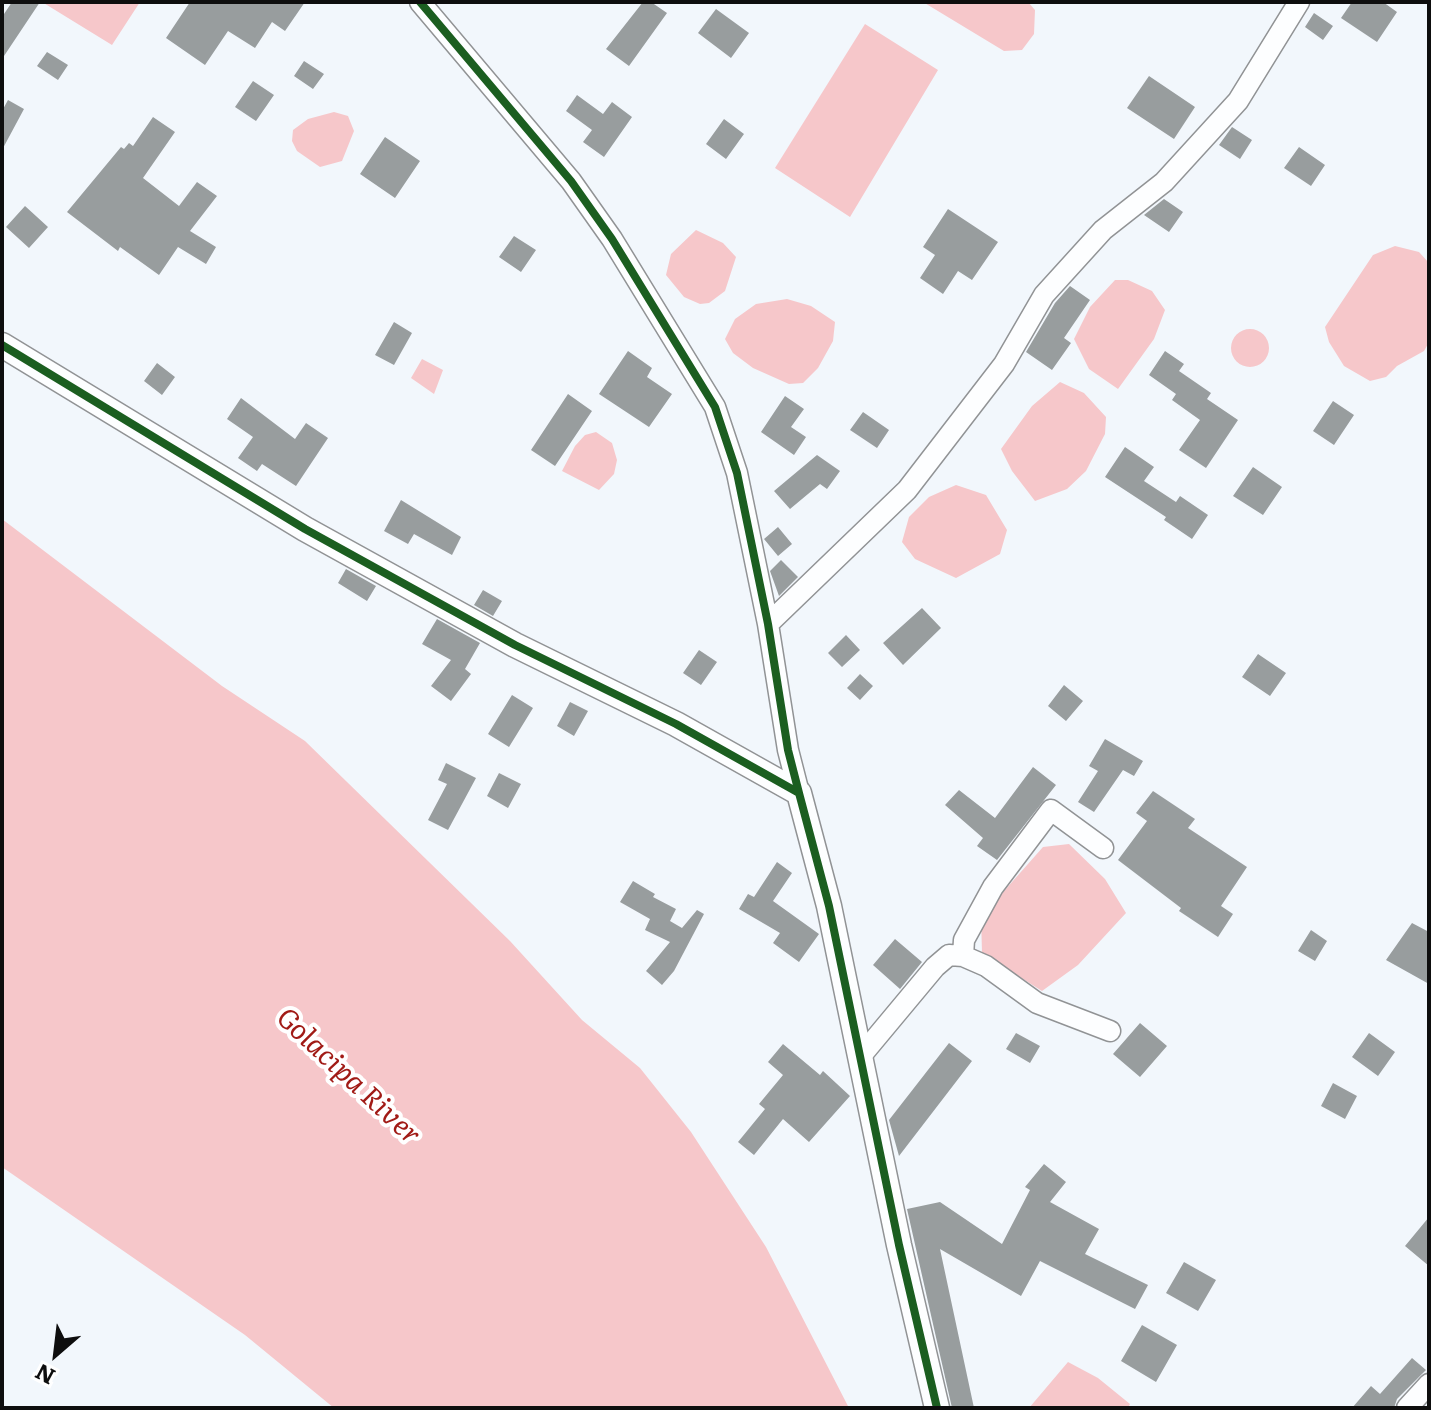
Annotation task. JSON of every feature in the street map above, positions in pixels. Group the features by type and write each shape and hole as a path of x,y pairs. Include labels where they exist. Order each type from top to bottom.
{"street":[{"path":"420,2 571,181 612,239 715,407 737,473 768,624 788,750 825,891 937,1408"},
{"path":"768,624 907,490 1004,364 1044,295 1103,230 1164,182 1238,101 1299,2"},
{"path":"2,345 305,529 515,645 676,724 799,793"},
{"path":"963,956 964,940 993,887 1051,810 1103,848"},
{"path":"860,1057 935,967 949,955 963,956 986,966 1037,1003 1110,1031"},
{"path":"1407,1408 1429,1384"}],"water":[{"path":"42,2 140,2 112,45"},
{"path":"923,2 1028,2 1035,10 1034,34 1022,50 1004,51"},
{"path":"865,24 938,70 850,217 775,168"},
{"path":"334,112 348,116 354,131 342,161 320,167 297,151 292,141 293,130 308,119"},
{"path":"696,230 723,243 736,257 725,291 709,303 700,304 684,297 666,275 671,254"},
{"path":"1395,246 1419,252 1429,263 1429,342 1424,351 1397,366 1386,377 1370,381 1344,366 1329,342 1325,327 1373,255"},
{"path":"1115,280 1128,280 1152,291 1165,310 1154,339 1118,389 1089,369 1074,339 1090,307"},
{"path":"787,299 811,306 835,322 833,341 818,368 803,383 789,384 753,368 733,353 725,339 735,319 756,304"},
{"path":"1250,329 1264,334 1269,348 1264,362 1250,367 1236,362 1231,348 1236,334"},
{"path":"422,359 443,370 434,394 411,378"},
{"path":"1060,382 1084,393 1106,417 1105,434 1086,471 1067,489 1035,501 1012,471 1001,449 1032,406"},
{"path":"596,432 612,443 617,460 614,474 599,490 562,471 575,446 585,435"},
{"path":"956,485 986,495 1007,530 1000,554 956,578 915,559 902,542 909,517 929,497"},
{"name":"Golacipa River","path":"2,519 222,686 305,741 510,941 582,1020 640,1068 691,1132 766,1247 849,1408 334,1408 245,1335 2,1167"},
{"path":"1069,844 1105,879 1126,913 1078,965 1042,991 982,953 981,917 1043,847"},
{"path":"1068,1362 1098,1378 1130,1404 1128,1408 1029,1408"}],"building":[{"path":"12,2 40,2 2,59 2,17"},
{"path":"190,2 305,2 285,31 272,22 255,48 228,31 205,65 166,38"},
{"path":"643,2 651,2 667,13 629,66 606,49"},
{"path":"1352,2 1383,2 1397,12 1377,42 1341,18"},
{"path":"716,9 749,33 731,58 698,33"},
{"path":"1314,13 1333,26 1323,40 1305,27"},
{"path":"47,52 68,65 58,80 37,66"},
{"path":"304,61 324,74 313,89 294,76"},
{"path":"1149,76 1195,107 1174,139 1127,108"},
{"path":"253,81 274,95 256,121 235,107"},
{"path":"577,95 603,114 612,102 632,117 604,157 583,142 592,130 566,111"},
{"path":"8,100 24,109 2,150 2,111"},
{"path":"153,117 175,132 143,178 179,206 197,182 217,196 190,231 216,247 206,264 178,247 159,275 120,247 118,251 67,212 121,147 124,149 129,143 133,146"},
{"path":"724,119 744,134 726,159 706,144"},
{"path":"1232,127 1252,140 1240,159 1219,145"},
{"path":"385,137 420,161 395,198 360,174"},
{"path":"1299,147 1325,165 1311,186 1284,168"},
{"path":"1164,199 1183,212 1169,232 1144,215"},
{"path":"25,206 48,227 29,248 6,227"},
{"path":"948,209 998,242 972,280 958,271 943,294 920,278 935,255 923,247"},
{"path":"514,236 536,250 521,272 499,257"},
{"path":"1070,286 1090,300 1064,338 1071,343 1052,370 1026,352 1055,303"},
{"path":"394,322 412,333 394,365 375,355"},
{"path":"628,351 652,368 647,377 672,394 649,427 599,394"},
{"path":"1165,351 1184,364 1179,371 1211,393 1207,399 1238,420 1206,468 1179,450 1200,420 1172,400 1176,394 1149,375"},
{"path":"157,363 175,377 162,395 144,381"},
{"path":"568,394 592,411 555,466 531,450"},
{"path":"785,396 804,409 791,427 806,437 794,455 761,432"},
{"path":"241,398 295,439 306,423 328,438 296,486 262,464 257,471 238,458 253,437 227,419"},
{"path":"1333,401 1354,415 1334,445 1313,431"},
{"path":"863,412 889,430 877,448 850,430"},
{"path":"1125,447 1154,467 1144,481 1176,502 1180,496 1208,515 1192,539 1164,520 1166,517 1105,477"},
{"path":"817,455 840,471 827,489 820,484 790,509 774,491"},
{"path":"1253,467 1282,487 1263,515 1233,496"},
{"path":"401,500 461,537 452,555 414,534 408,544 384,531"},
{"path":"778,527 792,544 778,556 764,539"},
{"path":"781,560 798,577 779,596 770,571"},
{"path":"346,569 376,586 367,601 338,583"},
{"path":"483,590 502,601 493,616 474,605"},
{"path":"922,608 941,628 903,665 883,643"},
{"path":"437,619 480,643 465,669 471,674 451,701 431,686 451,660 422,644"},
{"path":"846,635 860,650 842,667 828,653"},
{"path":"699,650 717,662 701,685 683,673"},
{"path":"1258,654 1286,673 1270,696 1242,677"},
{"path":"860,674 873,686 860,700 847,688"},
{"path":"1064,685 1083,701 1066,721 1048,706"},
{"path":"512,695 533,708 509,747 488,734"},
{"path":"570,702 588,711 574,736 557,726"},
{"path":"1105,739 1143,761 1134,776 1123,770 1094,812 1078,802 1098,771 1089,766"},
{"path":"446,763 476,778 448,830 428,820 447,784 438,780"},
{"path":"1033,767 1056,785 997,860 977,846 983,838 945,805 959,790 995,818"},
{"path":"499,773 521,784 508,808 487,796"},
{"path":"1153,791 1195,819 1188,828 1247,867 1221,906 1233,914 1218,937 1179,911 1181,908 1118,860 1147,821 1136,813"},
{"path":"777,862 792,873 773,901 819,934 799,962 773,943 780,933 739,909 748,894 754,897"},
{"path":"633,881 655,894 653,897 676,909 670,921 682,928 697,910 704,914 674,971 662,985 646,971 670,942 645,930 650,919 620,902"},
{"path":"1412,923 1429,932 1429,984 1386,960"},
{"path":"1311,930 1327,941 1315,961 1298,951"},
{"path":"895,939 922,962 900,989 873,965"},
{"path":"1140,1023 1167,1046 1140,1077 1113,1054"},
{"path":"1016,1033 1040,1046 1030,1063 1006,1049"},
{"path":"1369,1033 1395,1052 1378,1076 1352,1057"},
{"path":"949,1043 972,1061 899,1156 889,1120"},
{"path":"783,1044 820,1075 823,1071 850,1096 809,1142 783,1119 754,1155 738,1142 765,1109 759,1104 783,1075 768,1062"},
{"path":"1333,1083 1357,1096 1345,1119 1321,1106"},
{"path":"1044,1164 1066,1182 1050,1202 1099,1229 1085,1254 1148,1285 1135,1309 1040,1261 1021,1296 940,1249 974,1408 952,1408 907,1209 940,1202 1002,1244 1030,1190 1025,1187"},
{"path":"1429,1217 1429,1266 1405,1246"},
{"path":"1184,1262 1216,1280 1198,1311 1166,1293"},
{"path":"1142,1325 1177,1345 1156,1382 1121,1361"},
{"path":"1412,1358 1426,1370 1397,1399 1394,1408 1352,1408 1371,1386 1380,1394"}],"cycle path":[{"path":"420,2 571,181 612,239 715,407 737,473 768,624 788,750 799,793"},
{"path":"2,345 305,529 515,645 676,724 799,793 829,906 899,1245 937,1408"}]}
